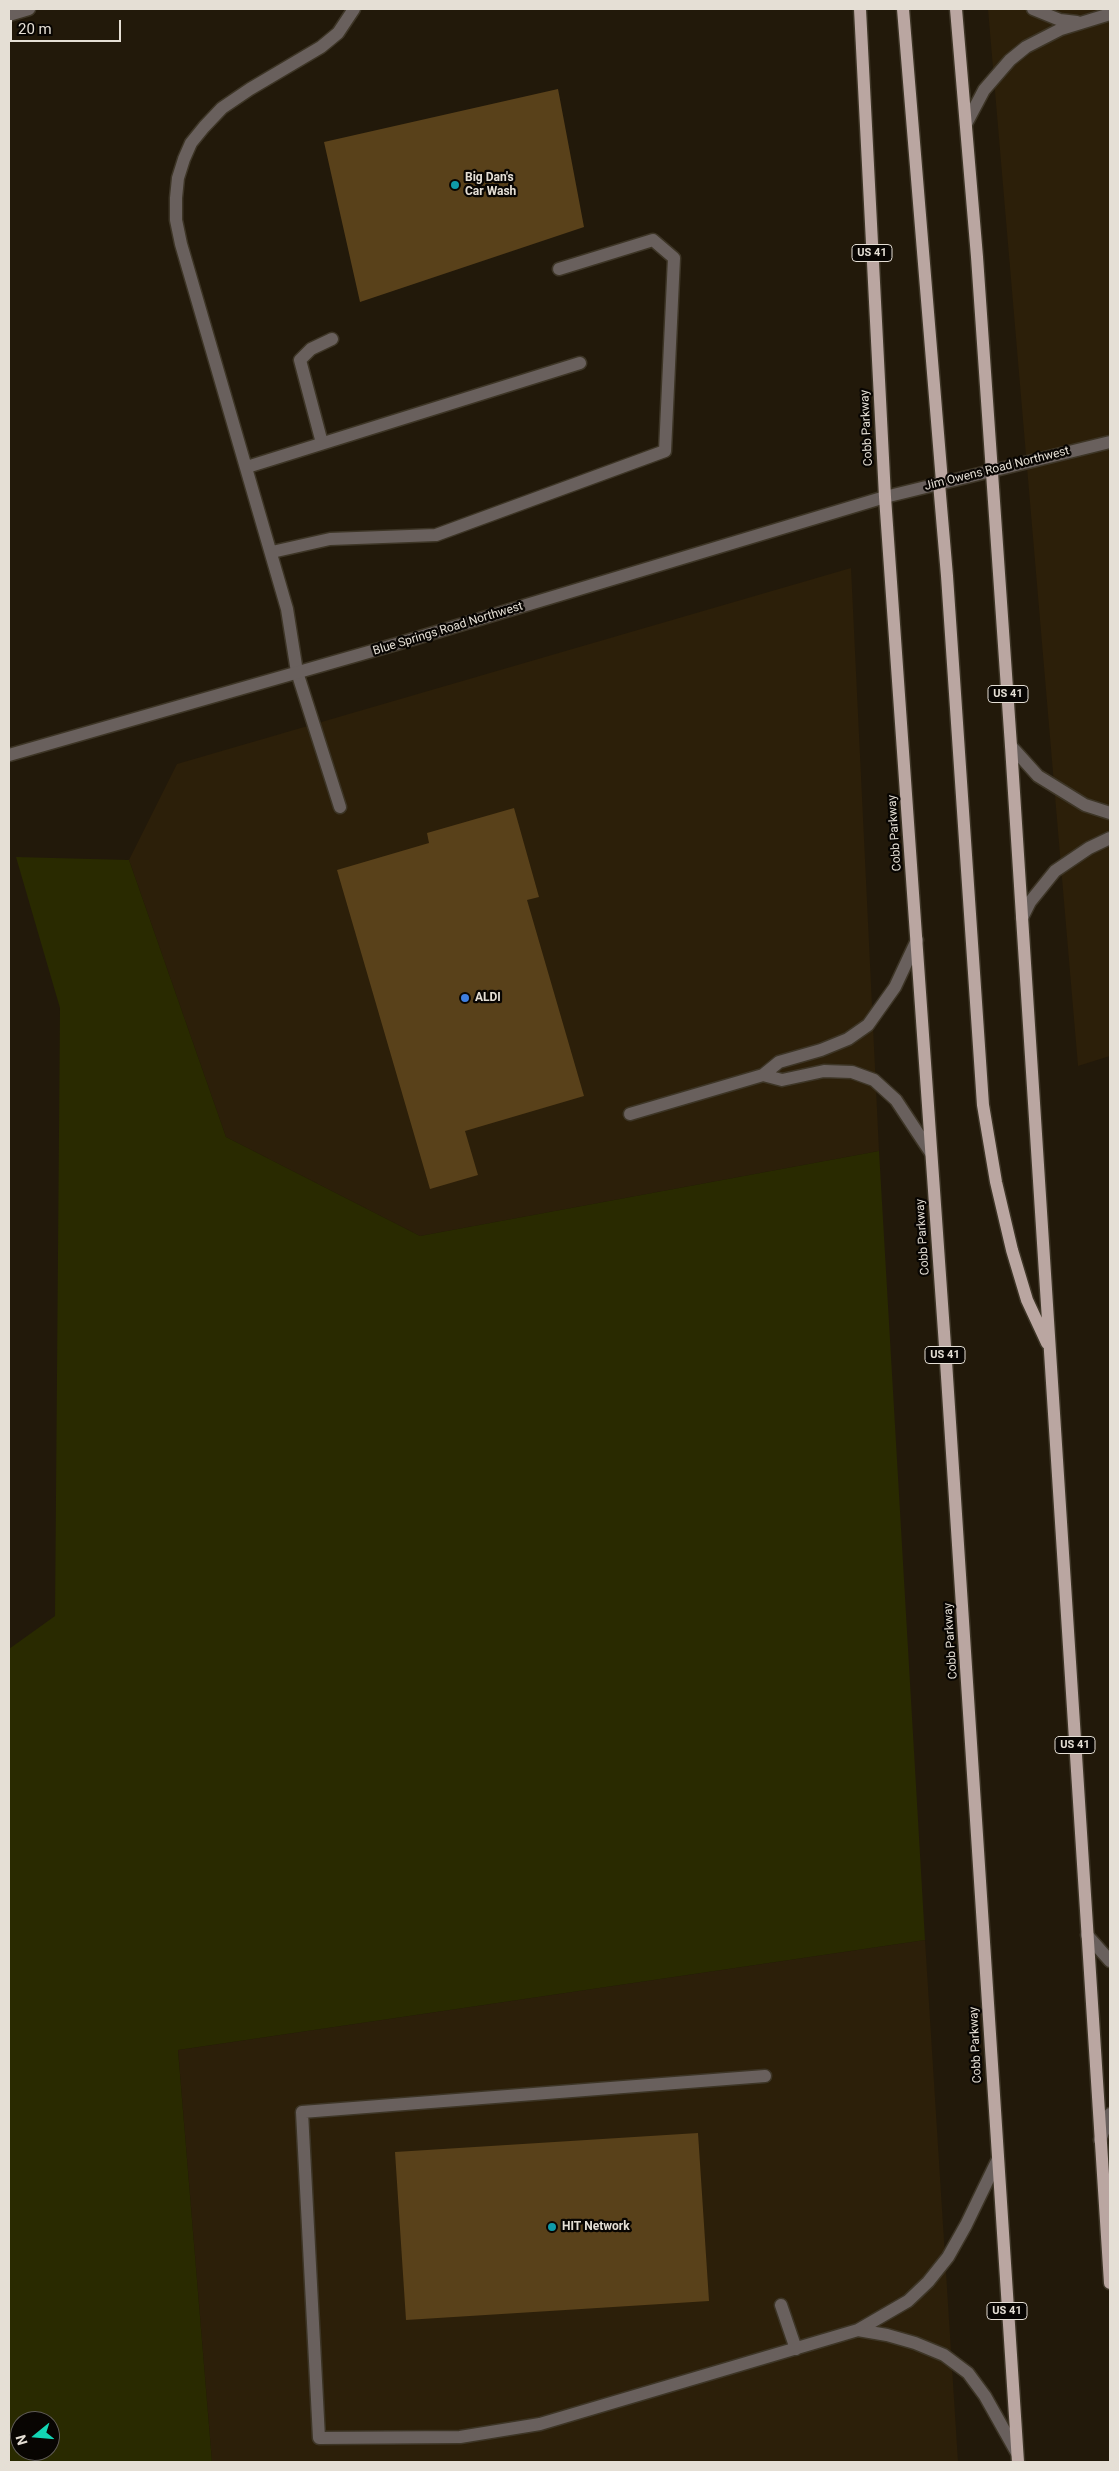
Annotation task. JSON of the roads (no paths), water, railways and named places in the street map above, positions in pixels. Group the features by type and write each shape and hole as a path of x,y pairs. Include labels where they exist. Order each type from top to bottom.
{"main road":[{"name":"Cobb Parkway","path":"860,9 885,497 973,1760 996,2161 1018,2458"},
{"path":"903,9 947,576 982,1105 996,1182 1012,1250 1027,1300 1050,1350"},
{"name":"US 41","path":"956,9 1012,746 1110,2283"}],"street":[{"path":"9,15 28,9"},
{"path":"340,807 297,672 287,609 272,552 181,244 176,220 178,178 191,143 222,108 321,47 338,33 354,9"},
{"path":"1033,9 1060,20 1082,22"},
{"path":"966,124 984,90 1010,60 1043,37 1082,22 1110,14"},
{"path":"272,552 330,539 436,535 665,451 674,258 652,240 559,269"},
{"path":"322,443 300,360 311,349 332,339"},
{"path":"247,467 580,363"},
{"name":"Jim Owens Road Northwest","path":"885,497 1110,442"},
{"name":"Blue Springs Road Northwest","path":"9,755 419,638 885,497"},
{"path":"1012,746 1038,776 1085,805 1110,813"},
{"path":"1022,918 1030,902 1055,872 1089,848 1110,838"},
{"path":"630,1114 763,1075 779,1062 848,1040 868,1026 895,987 917,940"},
{"path":"763,1075 782,1080 824,1072 852,1072 874,1080 896,1100 931,1153"},
{"path":"1087,1934 1110,1961"},
{"path":"765,2076 302,2112 319,2438 460,2437 540,2424 858,2330 908,2301 928,2282 948,2257 966,2225 996,2161"},
{"path":"1100,2140 1110,2114"},
{"path":"780,2305 796,2348"},
{"path":"858,2330 887,2335 915,2343 944,2355 968,2373 985,2396 1018,2458"}],"place":[{"name":"Big Dan's Car Wash","path":"455,185"},
{"name":"ALDI","path":"465,998"},
{"name":"HIT Network","path":"552,2227"}]}
